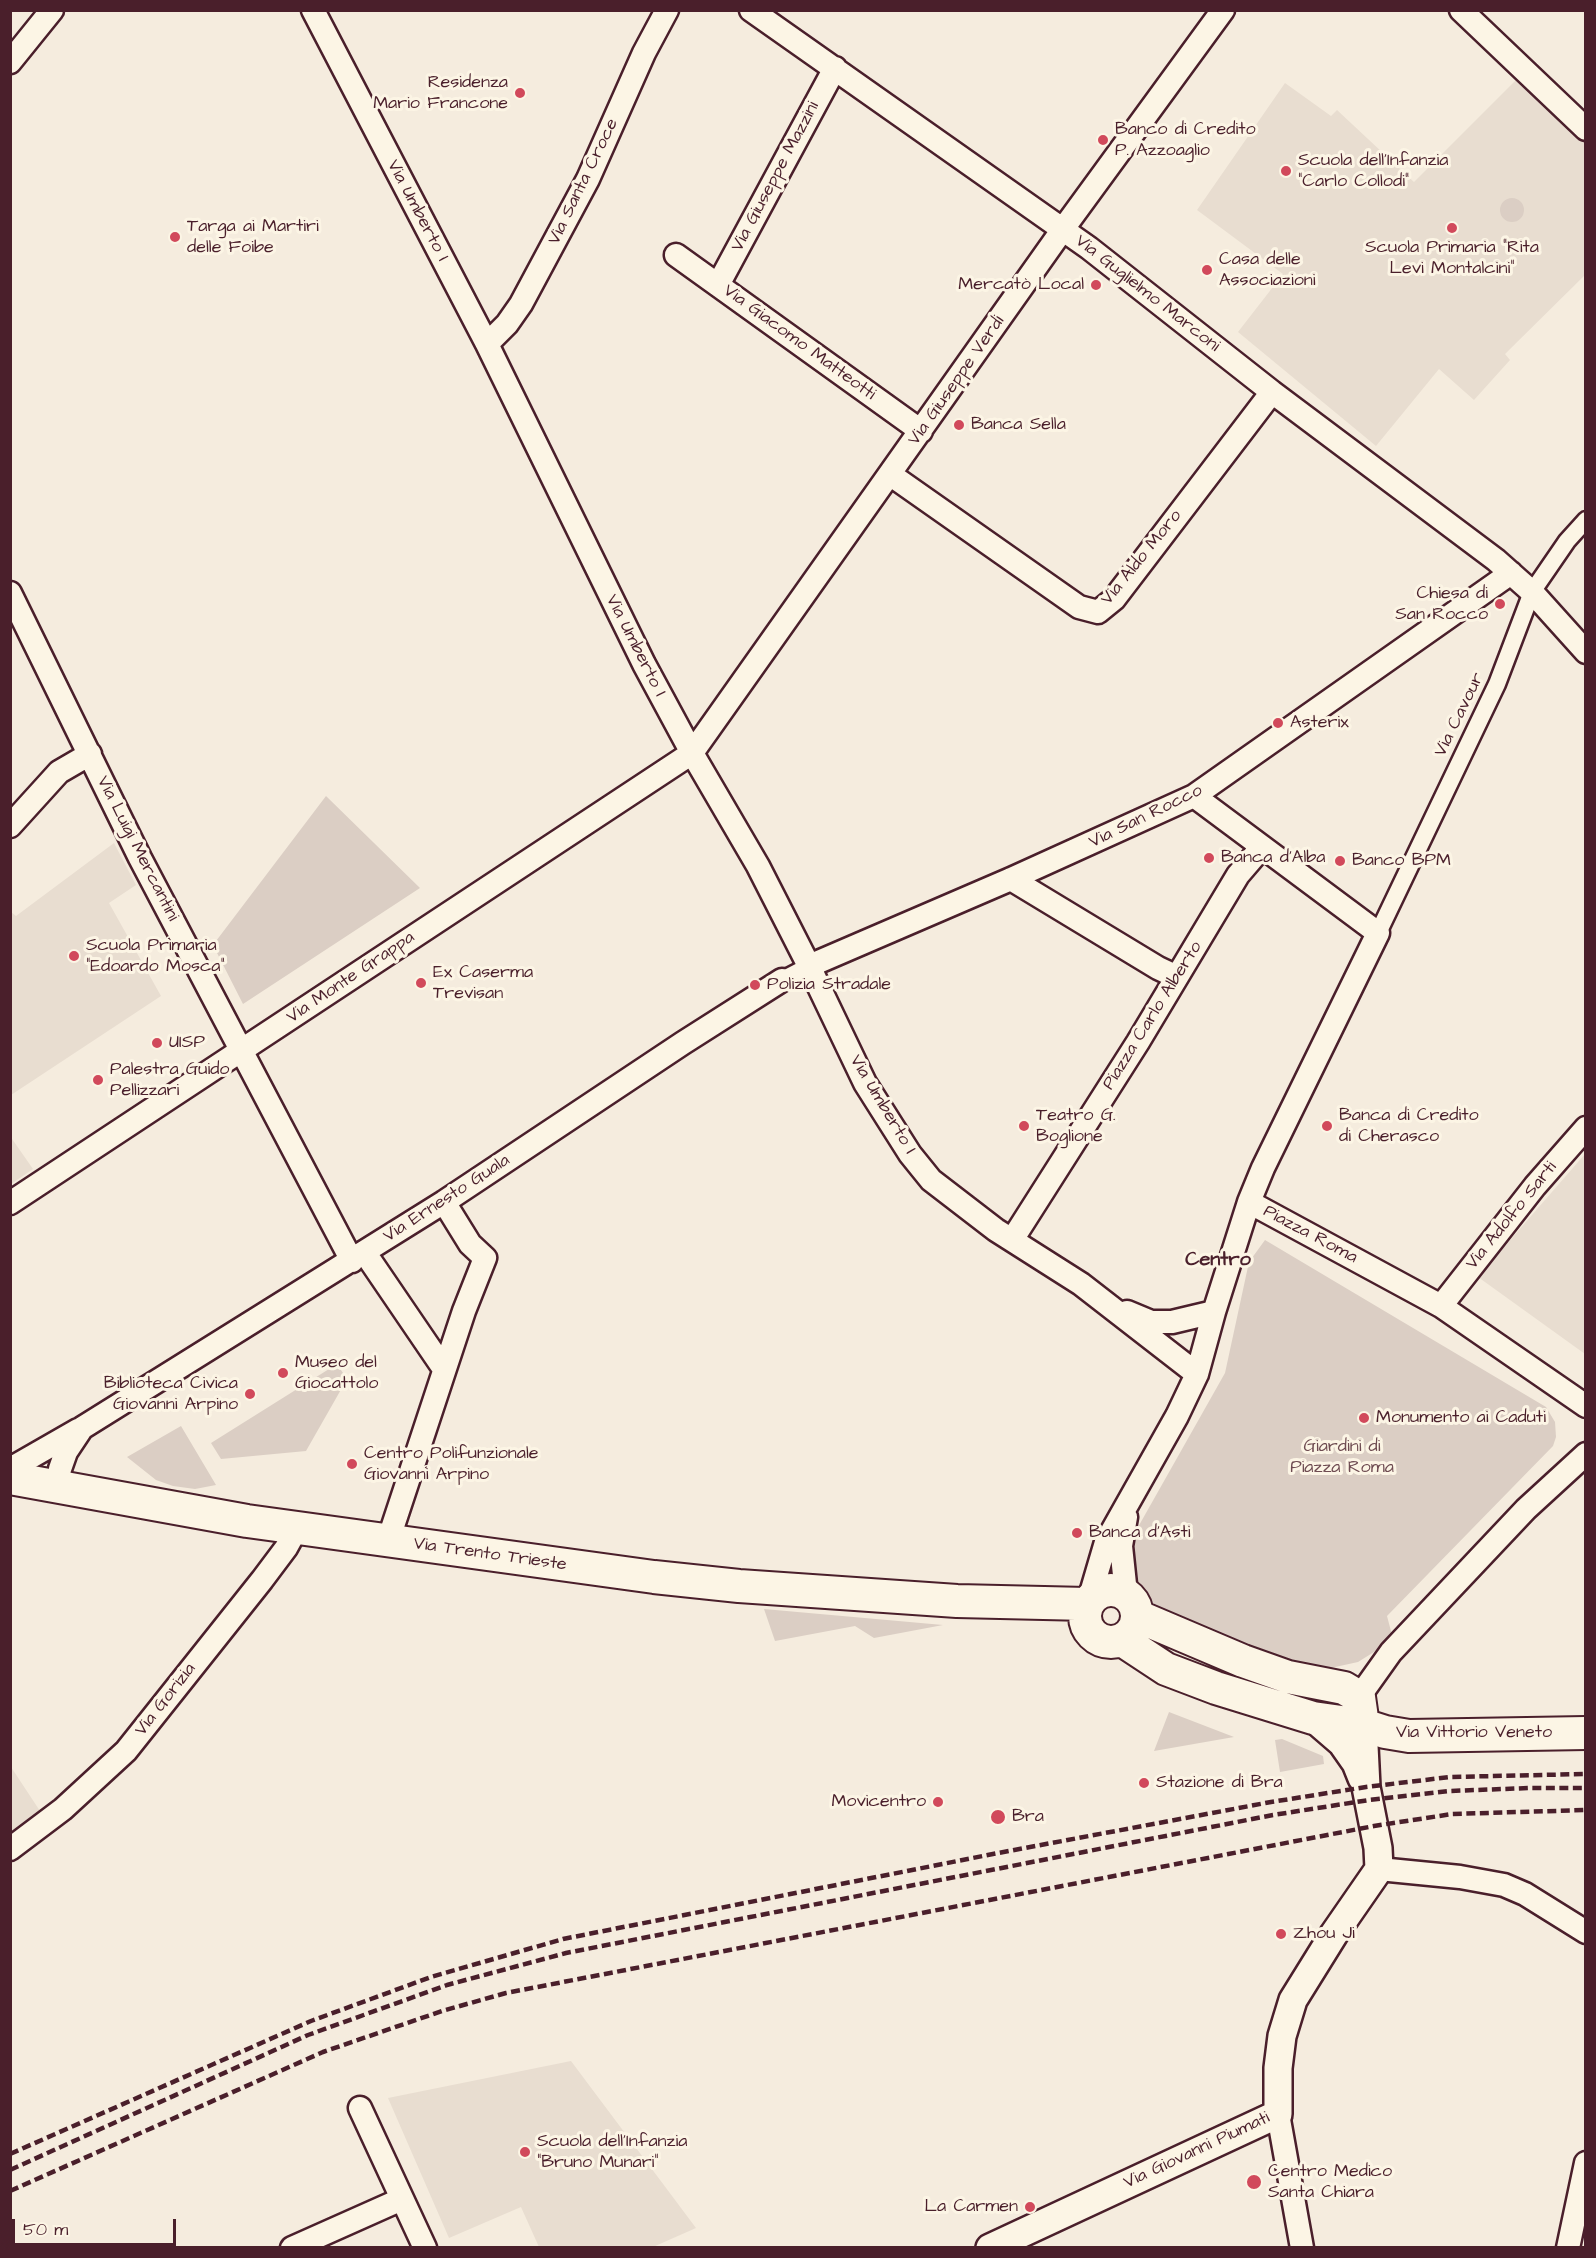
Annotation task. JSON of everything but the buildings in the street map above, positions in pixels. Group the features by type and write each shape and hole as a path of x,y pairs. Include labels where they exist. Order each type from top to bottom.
{"main road":[{"name":"Via Trento Trieste","path":"10,1478 247,1521 693,1581 1088,1611 1093,1635 1107,1642 1128,1616"},
{"path":"1088,1611 1102,1591 1118,1590 1128,1616 1166,1669 1216,1688 1313,1718 1361,1711 1344,1688 1288,1677 1128,1616"},
{"name":"Via Vittorio Veneto","path":"1361,1711 1385,1732 1409,1736 1586,1733"}],"street":[{"path":"10,62 52,10"},
{"name":"Via Umberto I","path":"313,10 487,344 622,622 692,753 758,866 865,1083 910,1154 931,1180 1012,1240"},
{"name":"Via Santa Croce","path":"487,344 507,324 521,304 588,179 644,53 667,10"},
{"name":"Via Guglielmo Marconi","path":"751,10 1063,229 1272,392 1511,573 1532,592 1586,652"},
{"name":"Via Giuseppe Verdi","path":"692,753 1063,229 1223,10"},
{"path":"1461,10 1586,129"},
{"name":"Via Giuseppe Mazzini","path":"718,285 835,68"},
{"name":"Via Giacomo Matteotti","path":"676,255 921,431"},
{"name":"Via Aldo Moro","path":"891,475 1079,607 1098,612 1114,599 1272,392"},
{"name":"Via Cavour","path":"1378,933 1497,684 1532,592 1567,541 1586,520"},
{"name":"Via San Rocco","path":"809,966 1011,879 1194,796 1511,573"},
{"name":"Via Luigi Mercantini","path":"10,593 140,858 240,1051 359,1257 444,1369"},
{"name":"Via Monte Grappa","path":"10,1203 692,753"},
{"path":"10,826 59,772 90,754"},
{"path":"1194,796 1378,933 1280,1132 1249,1202"},
{"name":"Piazza Carlo Alberto","path":"1012,1240 1177,977 1238,875 1262,847"},
{"path":"1011,879 1149,963 1177,977"},
{"name":"Via Ernesto Guala","path":"10,1469 82,1428 359,1257 683,1043 782,980 809,966"},
{"name":"Via Adolfo Sarti","path":"1441,1306 1535,1186 1586,1128"},
{"path":"388,1541 444,1369 485,1258 470,1244 444,1202"},
{"name":"Piazza Roma","path":"1088,1611 1106,1542 1197,1374 1249,1202 1441,1306 1586,1406"},
{"path":"1012,1240 1081,1284 1197,1374"},
{"path":"1108,1305 1151,1322 1172,1322 1214,1312"},
{"name":"Via Ernesto Guala","path":"57,1487 66,1452 82,1428"},
{"path":"1586,1454 1526,1509 1391,1652 1361,1711 1366,1787 1378,1848 1379,1869 1460,1877 1504,1885 1525,1894 1586,1932"},
{"name":"Piazza Roma","path":"1128,1504 1121,1546 1128,1616"},
{"name":"Via Gorizia","path":"10,1849 77,1797 126,1751 262,1580 286,1548 297,1528"},
{"path":"1313,1718 1342,1743 1356,1763 1366,1787"},
{"name":"Via Giovanni Piumati","path":"990,2247 1278,2114 1279,2057 1286,2020 1293,2000 1334,1934 1379,1869"},
{"path":"360,2108 425,2247"},
{"path":"1278,2114 1302,2247"},
{"path":"1568,2247 1586,2163"},
{"path":"292,2247 402,2199"}],"shaded area":[{"name":"Scuola Primaria \"Rita Levi Montalcini\"","path":"1518,78 1585,144 1585,275 1505,354 1510,360 1474,400 1439,369 1376,446 1238,332 1283,274 1197,210 1285,83 1331,116 1337,110 1414,182"},
{"name":"Scuola Primaria \"Edoardo Mosca\"","path":"114,843 136,885 109,903 161,996 11,1095 11,912 16,916"},
{"path":"10,1136 33,1169 11,1184 10,1184"},
{"path":"1585,1154 1585,1354 1478,1277"},
{"path":"11,1767 40,1811 10,1834"},
{"name":"Scuola dell'Infanzia \"Bruno Munari\"","path":"571,2061 696,2228 653,2247 539,2247 521,2207 449,2238 388,2098"}],"green space":[{"path":"1512,198 1521,201 1524,210 1521,219 1512,222 1503,219 1500,210 1503,201"},
{"path":"326,796 420,888 243,1004 213,945"},
{"name":"Giardini di Piazza Roma","path":"1265,1240 1546,1407 1555,1422 1556,1437 1553,1446 1387,1616 1392,1635 1374,1652 1358,1662 1326,1669 1304,1668 1176,1624 1142,1593 1130,1557 1133,1536 1225,1373 1249,1262"},
{"path":"337,1364 347,1379 306,1451 221,1459 211,1443"},
{"path":"181,1426 216,1485 195,1489 173,1486 156,1480 127,1457"},
{"path":"764,1609 943,1625 874,1638 855,1626 775,1641"},
{"path":"1169,1712 1234,1737 1154,1751"},
{"path":"1282,1739 1323,1756 1324,1764 1280,1772 1275,1740"}],"railway":[{"path":"10,2154 311,2021 431,1977 563,1939 1271,1802 1450,1777 1586,1774"},
{"path":"10,2170 308,2035 447,1985 566,1953 1273,1815 1369,1800 1450,1791 1586,1788"},
{"path":"10,2191 323,2052 442,2011 506,1993 1374,1826 1452,1814 1586,1810"}],"place":[{"name":"Residenza Mario Francone","path":"520,93"},
{"name":"Banco di Credito P. Azzoaglio","path":"1103,140"},
{"name":"Scuola dell'Infanzia \"Carlo Collodi\"","path":"1286,171"},
{"name":"Scuola Primaria \"Rita Levi Montalcini\"","path":"1452,228"},
{"name":"Targa ai Martiri delle Foibe","path":"175,237"},
{"name":"Casa delle Associazioni","path":"1207,270"},
{"name":"Mercatò Local","path":"1096,285"},
{"name":"Banca Sella","path":"959,425"},
{"name":"Chiesa di San Rocco","path":"1500,604"},
{"name":"Asterix","path":"1278,723"},
{"name":"Banca d'Alba","path":"1209,858"},
{"name":"Banco BPM","path":"1340,861"},
{"name":"Scuola Primaria \"Edoardo Mosca\"","path":"74,956"},
{"name":"Ex Caserma Trevisan","path":"421,983"},
{"name":"Polizia Stradale","path":"755,985"},
{"name":"UISP","path":"157,1043"},
{"name":"Palestra Guido Pellizzari","path":"98,1080"},
{"name":"Teatro G. Boglione","path":"1024,1126"},
{"name":"Banca di Credito di Cherasco","path":"1327,1126"},
{"name":"Museo del Giocattolo","path":"283,1373"},
{"name":"Biblioteca Civica Giovanni Arpino","path":"250,1394"},
{"name":"Monumento ai Caduti","path":"1364,1418"},
{"name":"Centro Polifunzionale Giovanni Arpino","path":"352,1464"},
{"name":"Banca d'Asti","path":"1077,1533"},
{"name":"Stazione di Bra","path":"1144,1783"},
{"name":"Movicentro","path":"938,1802"},
{"name":"Bra","path":"998,1817"},
{"name":"Zhou Ji","path":"1281,1934"},
{"name":"Scuola dell'Infanzia \"Bruno Munari\"","path":"525,2152"},
{"name":"Centro Medico Santa Chiara","path":"1254,2182"},
{"name":"La Carmen","path":"1030,2207"}],"district":[{"name":"Centro","path":"1218,1261"}]}
